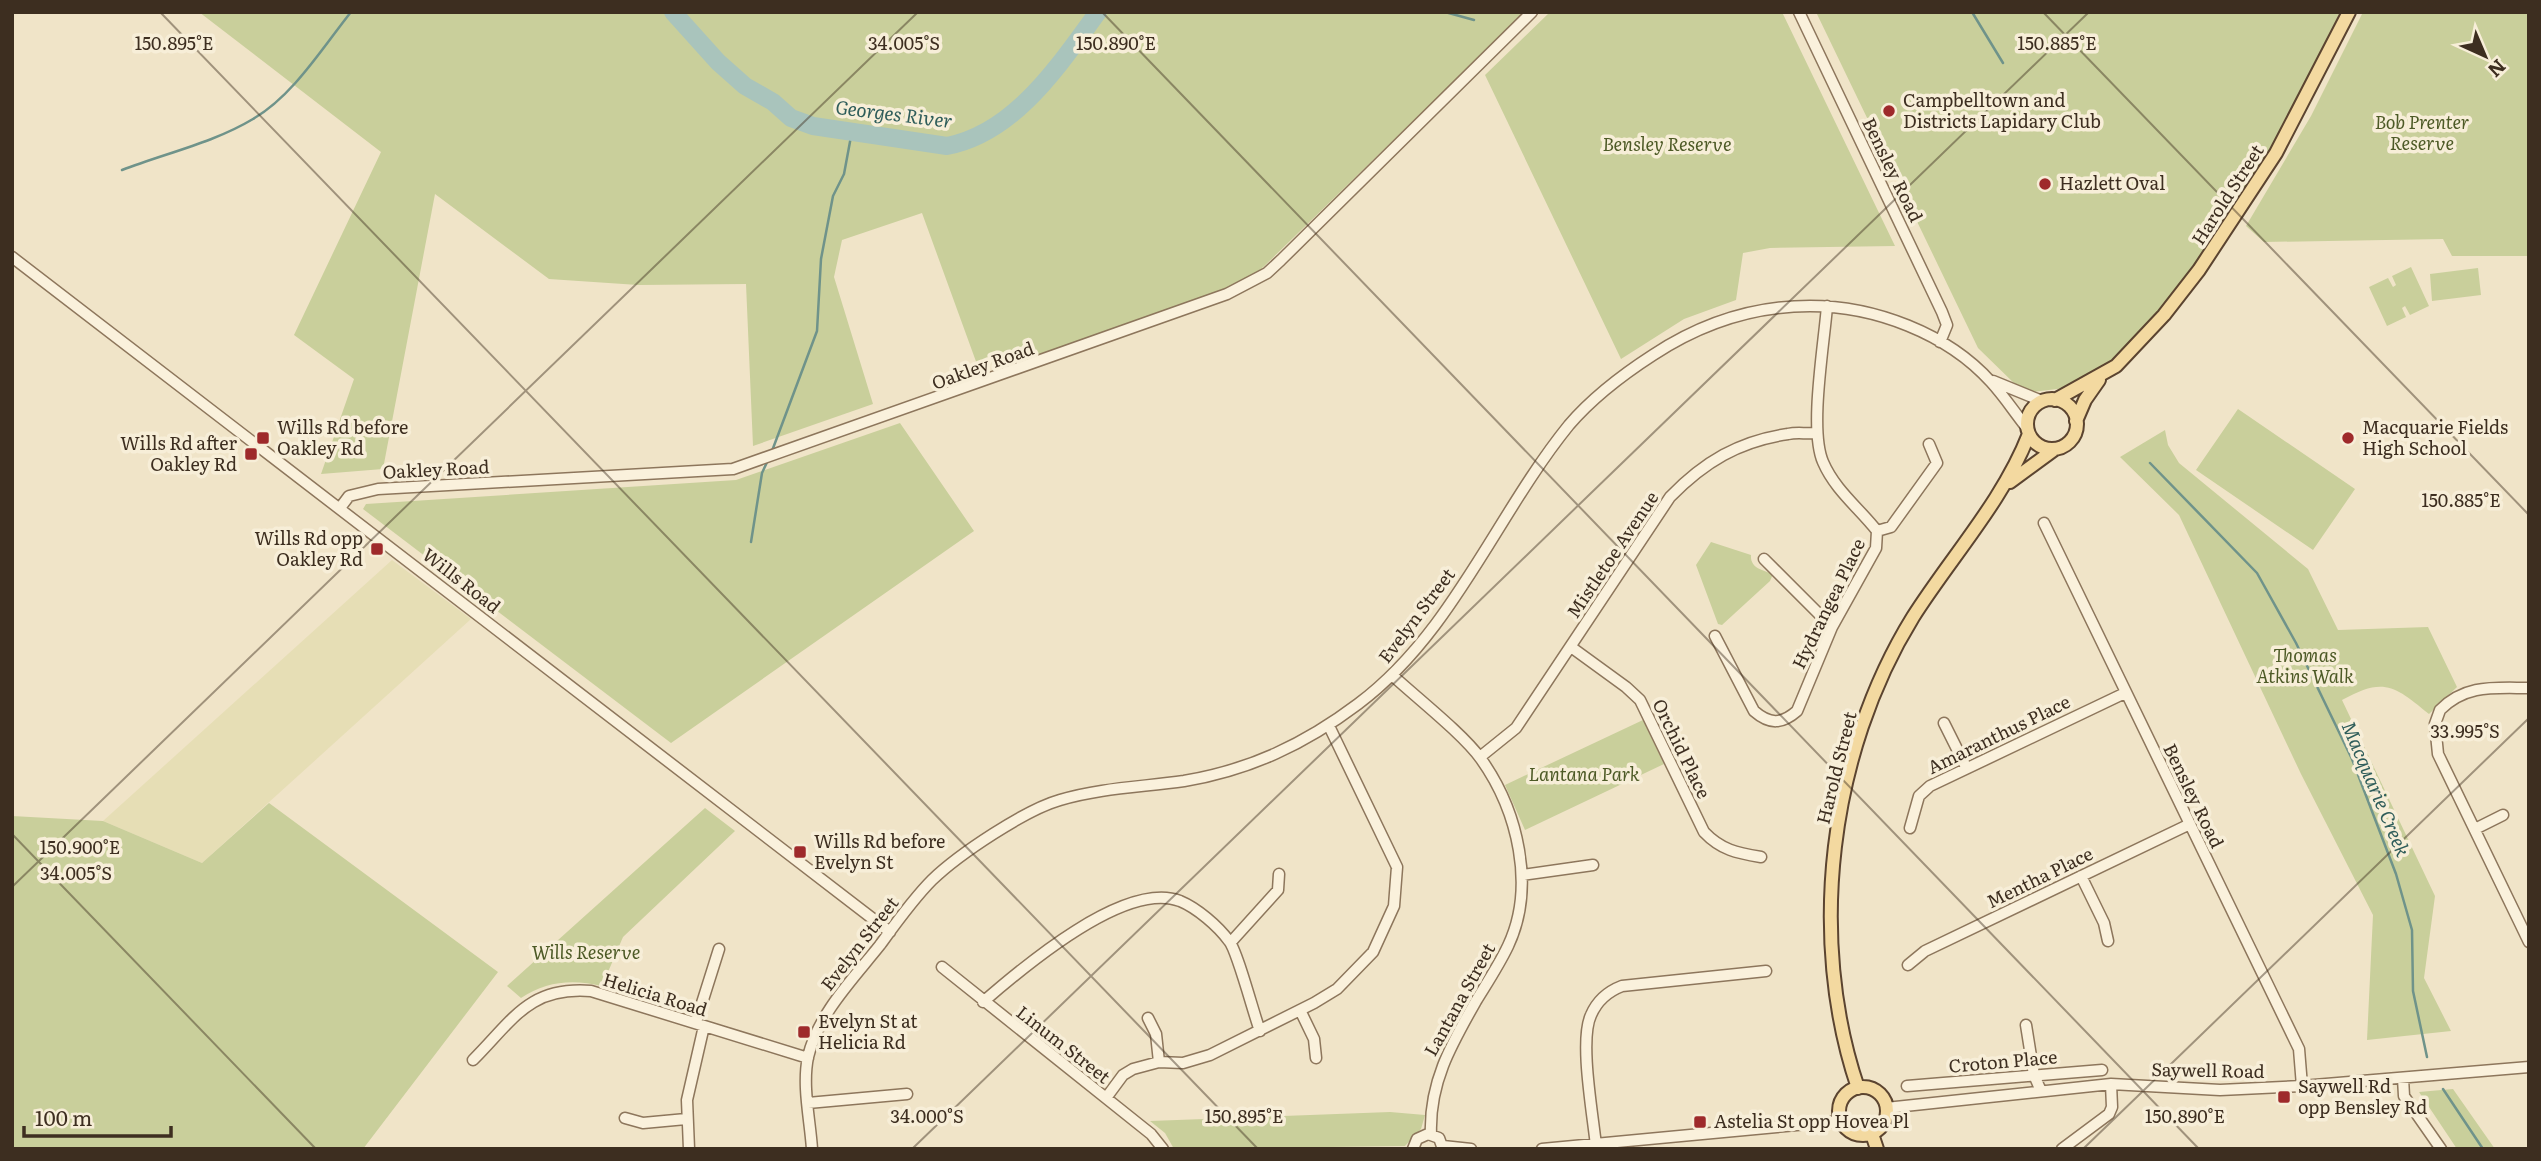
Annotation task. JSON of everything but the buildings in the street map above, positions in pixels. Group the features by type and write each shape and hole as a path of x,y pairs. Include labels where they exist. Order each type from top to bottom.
{"main road":[{"name":"Harold Street","path":"2076,421 2091,390 2133,350 2164,315 2232,223 2302,107 2349,12"},
{"name":"Harold Street","path":"2048,400 2104,375"},
{"path":"2048,400 2071,409 2076,421 2071,440 2054,449 2042,447 2028,431 2030,412 2048,400"},
{"name":"Harold Street","path":"1858,1088 1846,1051 1839,1015 1831,944 1833,873 1845,792 1859,739 1888,665 1935,582 2001,490 2028,431"},
{"name":"Harold Street","path":"2001,490 2054,449"},
{"path":"1858,1088 1876,1091 1886,1108 1882,1125 1872,1134 1853,1133 1840,1121 1839,1107 1843,1098 1858,1088"},
{"path":"1872,1134 1877,1149"}],"street":[{"name":"Oakley Road","path":"340,508 349,496 378,488 733,469 1227,294 1267,273 1532,12"},
{"name":"Bensley Road","path":"1799,12 1942,312 1947,325 1940,342"},
{"name":"Wills Road","path":"12,257 890,932"},
{"name":"Evelyn Street","path":"812,1149 808,1058 824,1018 934,877 1041,807 1086,793 1183,781 1233,770 1279,754 1329,726 1392,675 1434,626 1569,425 1612,383 1684,336 1718,322 1772,308 1827,306 1878,315 1940,342 1989,379 2028,431"},
{"path":"1827,306 1815,433 1823,463 1845,497 1877,531"},
{"name":"Evelyn Street","path":"1989,379 2048,400"},
{"name":"Mistletoe Avenue","path":"1480,757 1516,728 1671,497 1690,477 1726,452 1747,442 1791,433 1815,433"},
{"name":"Hydrangea Place","path":"1715,636 1754,711 1764,719 1774,722 1787,720 1797,711 1832,627 1876,548 1877,531 1891,527 1937,463 1929,444"},
{"name":"Bensley Road","path":"2043,523 2299,1049 2302,1086"},
{"path":"1764,559 1832,627"},
{"name":"Orchid Place","path":"1571,647 1640,700 1704,832 1714,843 1732,853 1761,857"},
{"name":"Lantana Street","path":"1392,675 1480,757 1513,823 1522,875 1509,944 1450,1046 1440,1069 1432,1094 1431,1134"},
{"path":"2528,939 2438,754 2435,724 2440,710 2451,699 2474,688 2529,688"},
{"name":"Amaranthus Place","path":"1910,828 1919,796 1930,786 2125,692"},
{"path":"1944,723 1966,767"},
{"path":"1105,1098 1123,1075 1159,1062 1183,1063 1210,1055 1300,1010 1337,989 1373,952 1396,894 1397,867 1329,726"},
{"path":"2475,828 2503,815"},
{"name":"Mentha Place","path":"1908,965 1926,951 2190,824"},
{"path":"1522,875 1593,865"},
{"path":"1231,942 1278,890 1279,874"},
{"path":"2081,876 2104,923 2108,941"},
{"path":"983,1002 1015,974 1099,915 1116,908 1161,898 1179,900 1197,911 1231,942 1260,1031"},
{"path":"689,1149 686,1119 688,1088 700,1024 719,949"},
{"name":"Linum Street","path":"942,967 1151,1134 1163,1149"},
{"path":"1596,1146 1586,1034 1591,1015 1602,999 1622,986 1766,971"},
{"name":"Helicia Road","path":"473,1060 530,1003 546,994 565,989 591,991 808,1058"},
{"path":"1300,1010 1314,1039 1317,1058"},
{"path":"1148,1018 1156,1034 1159,1062"},
{"path":"2026,1025 2034,1075 2040,1091"},
{"name":"Saywell Road","path":"1886,1108 2111,1084 2220,1090 2529,1067"},
{"name":"Croton Place","path":"1907,1086 2102,1070"},
{"path":"2403,1077 2404,1096 2441,1149"},
{"path":"2062,1149 2109,1114 2112,1107 2111,1084"},
{"path":"808,1104 907,1094"},
{"path":"625,1118 643,1123 686,1119"},
{"path":"1542,1149 1654,1145 1840,1121"},
{"path":"1413,1149 1420,1137 1431,1134 1439,1139 1443,1147 1471,1149"}],"shaded area":[{"path":"392,560 471,619 202,863 103,821"}],"green space":[{"path":"199,12 1525,12 1255,275 1215,293 1037,357 1035,351 978,367 922,213 842,240 834,277 873,404 753,446 746,284 638,285 549,279 435,194 383,469 321,474 354,379 294,335 381,152"},
{"name":"Bensley Reserve","path":"1550,12 1782,12 1895,246 1770,248 1743,253 1736,300 1684,319 1621,359 1485,75"},
{"path":"1816,12 2340,12 2288,124 2234,213 2146,329 2119,356 2074,387 2032,392 2019,388 1978,348"},
{"name":"Bob Prenter Reserve","path":"2363,12 2529,12 2529,256 2452,256 2443,239 2264,242 2246,226 2311,116"},
{"path":"2411,267 2429,306 2410,315 2405,306 2402,308 2406,317 2387,326 2369,287 2388,278 2393,287 2396,285 2392,276"},
{"path":"2478,268 2481,295 2432,301 2430,274"},
{"path":"2238,409 2355,489 2313,550 2196,470"},
{"path":"900,423 974,531 671,743 363,509 366,504 736,480"},
{"name":"Thomas Atkins Walk","path":"2165,430 2168,445 2179,463 2308,569 2338,630 2428,627 2457,687 2429,714 2406,696 2388,688 2368,688 2342,700 2435,896 2424,978 2451,1031 2367,1040 2373,915 2301,774 2179,515 2120,457"},
{"path":"1711,542 1751,555 1755,566 1773,574 1770,581 1722,625 1718,624 1696,565"},
{"name":"Lantana Park","path":"1643,720 1664,764 1525,830 1505,785"},
{"path":"269,803 498,972 363,1149 12,1149 12,816 103,821 202,863"},
{"name":"Wills Reserve","path":"705,808 735,831 623,937 602,986 560,983 540,988 521,998 507,986"},
{"path":"2453,1089 2495,1149 2457,1149 2419,1092"},
{"path":"1390,1112 1425,1115 1421,1129 1405,1146 1174,1149 1165,1133 1150,1121"}],"waterway":[{"path":"122,170 222,135 268,109 306,70 351,12"},
{"name":"Georges River","path":"673,12 718,62 745,86 773,102 791,118 813,126 947,146 971,139 1014,112 1051,74 1098,12"},
{"path":"1445,12 1474,20"},
{"name":"Macquarie Creek","path":"1972,12 2003,63"},
{"path":"772,451 817,331 821,259 833,196 844,174 852,131"},
{"path":"751,542 762,473 768,460"},
{"name":"Macquarie Creek","path":"2150,463 2257,573 2296,643 2352,759 2396,874 2412,930 2413,991 2427,1057"},
{"name":"Macquarie Creek","path":"2443,1089 2483,1149"}],"place":[{"name":"Campbelltown and Districts Lapidary Club","path":"1889,111"},
{"name":"Hazlett Oval","path":"2045,184"},
{"name":"Wills Rd before Oakley Rd","path":"263,438"},
{"name":"Macquarie Fields High School","path":"2348,438"},
{"name":"Wills Rd after Oakley Rd","path":"251,454"},
{"name":"Wills Rd opp Oakley Rd","path":"377,549"},
{"name":"Wills Rd before Evelyn St","path":"800,852"},
{"name":"Evelyn St at Helicia Rd","path":"804,1032"},
{"name":"Saywell Rd opp Bensley Rd","path":"2284,1097"},
{"name":"Astelia St opp Hovea Pl","path":"1700,1122"}]}
